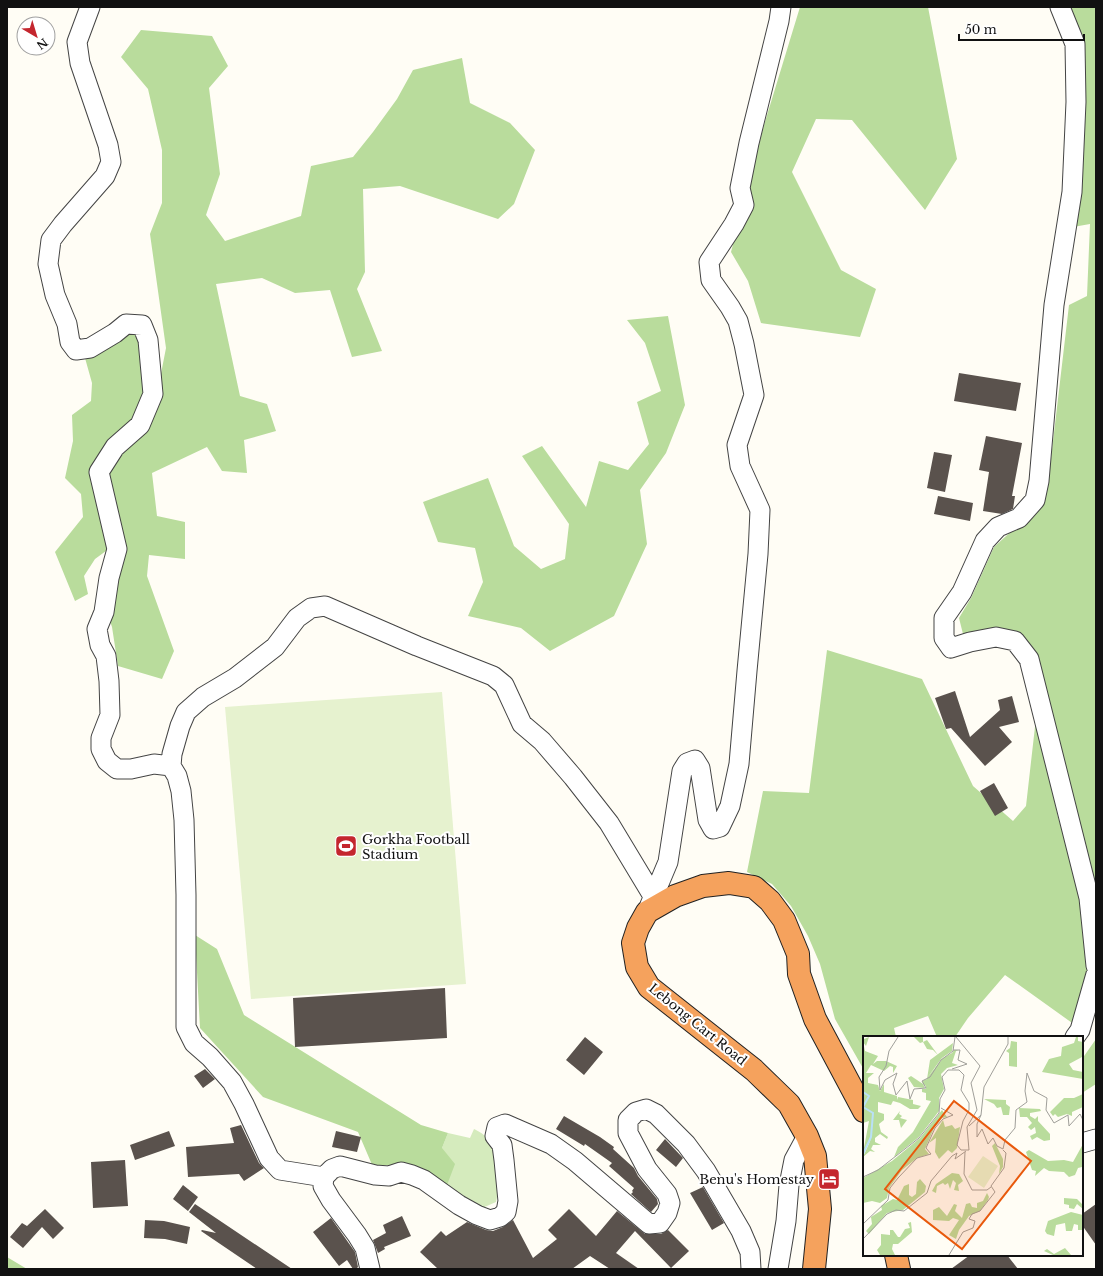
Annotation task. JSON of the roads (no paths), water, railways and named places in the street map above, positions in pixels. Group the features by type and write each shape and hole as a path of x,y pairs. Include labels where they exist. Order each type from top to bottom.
{"highway":[{"path":"650,904 703,886 729,883 754,887 770,901 784,920 798,954 799,974 816,1019 863,1108"},
{"name":"Lebong Cart Road","path":"650,904 638,928 633,943 637,967 649,987 754,1070 789,1104 807,1136 815,1156 820,1209 814,1269"},
{"path":"896,1256 899,1269"}],"street":[{"path":"90,7 77,42 80,63 108,145 111,162 105,176 51,240 48,264 55,295 67,324 70,342 76,350 90,348 115,333 126,324 142,324 148,340 153,394 140,426 115,447 99,472 117,549 109,578 104,612 97,629 100,645 106,656 109,681 110,715 101,738 101,749 107,761 117,769 131,769 154,764 171,766"},
{"path":"650,904 668,862 682,771 687,763 695,760 700,768 708,820 713,828 720,827 730,806 739,764 758,554 760,510 740,466 737,445 754,395 738,321 711,280 708,262 734,224 744,205 740,188 781,7"},
{"path":"1060,7 1075,44 1076,102 1072,192 1054,305 1039,481 1034,500 1019,518 998,527 985,541 962,592 944,618 944,638 951,648 970,642 996,637 1015,641 1029,659 1089,898 1096,966"},
{"path":"324,1177 280,1170 269,1158 232,1082 210,1057 194,1044 186,1027 186,895 184,834 181,791 177,776 171,766 172,754 180,726 186,712 202,697 235,678 275,648 298,618 311,608 325,606 436,654 493,676 504,685 522,724 542,741 573,777 609,823 650,904"},
{"path":"1077,1036 1080,1030 1096,974"},
{"path":"370,1269 365,1248 331,1200 323,1186 324,1177 332,1169 340,1166 375,1176 389,1176 401,1172 412,1175 424,1180 459,1205 490,1220 500,1217 506,1212 508,1201 502,1145 495,1136 497,1127 504,1124 551,1144 575,1161 649,1224 660,1222 667,1214 670,1203 667,1194 647,1169 628,1133 628,1120 636,1112 646,1109 656,1114 686,1144 706,1170 741,1231 750,1252 751,1269"},
{"path":"778,1269 786,1221 789,1185 794,1160 807,1136"},
{"path":"1083,1143 1096,1139"}],"place":[{"name":"Gorkha Football Stadium","path":"346,846"},
{"name":"Benu's Homestay","path":"829,1179"}]}
